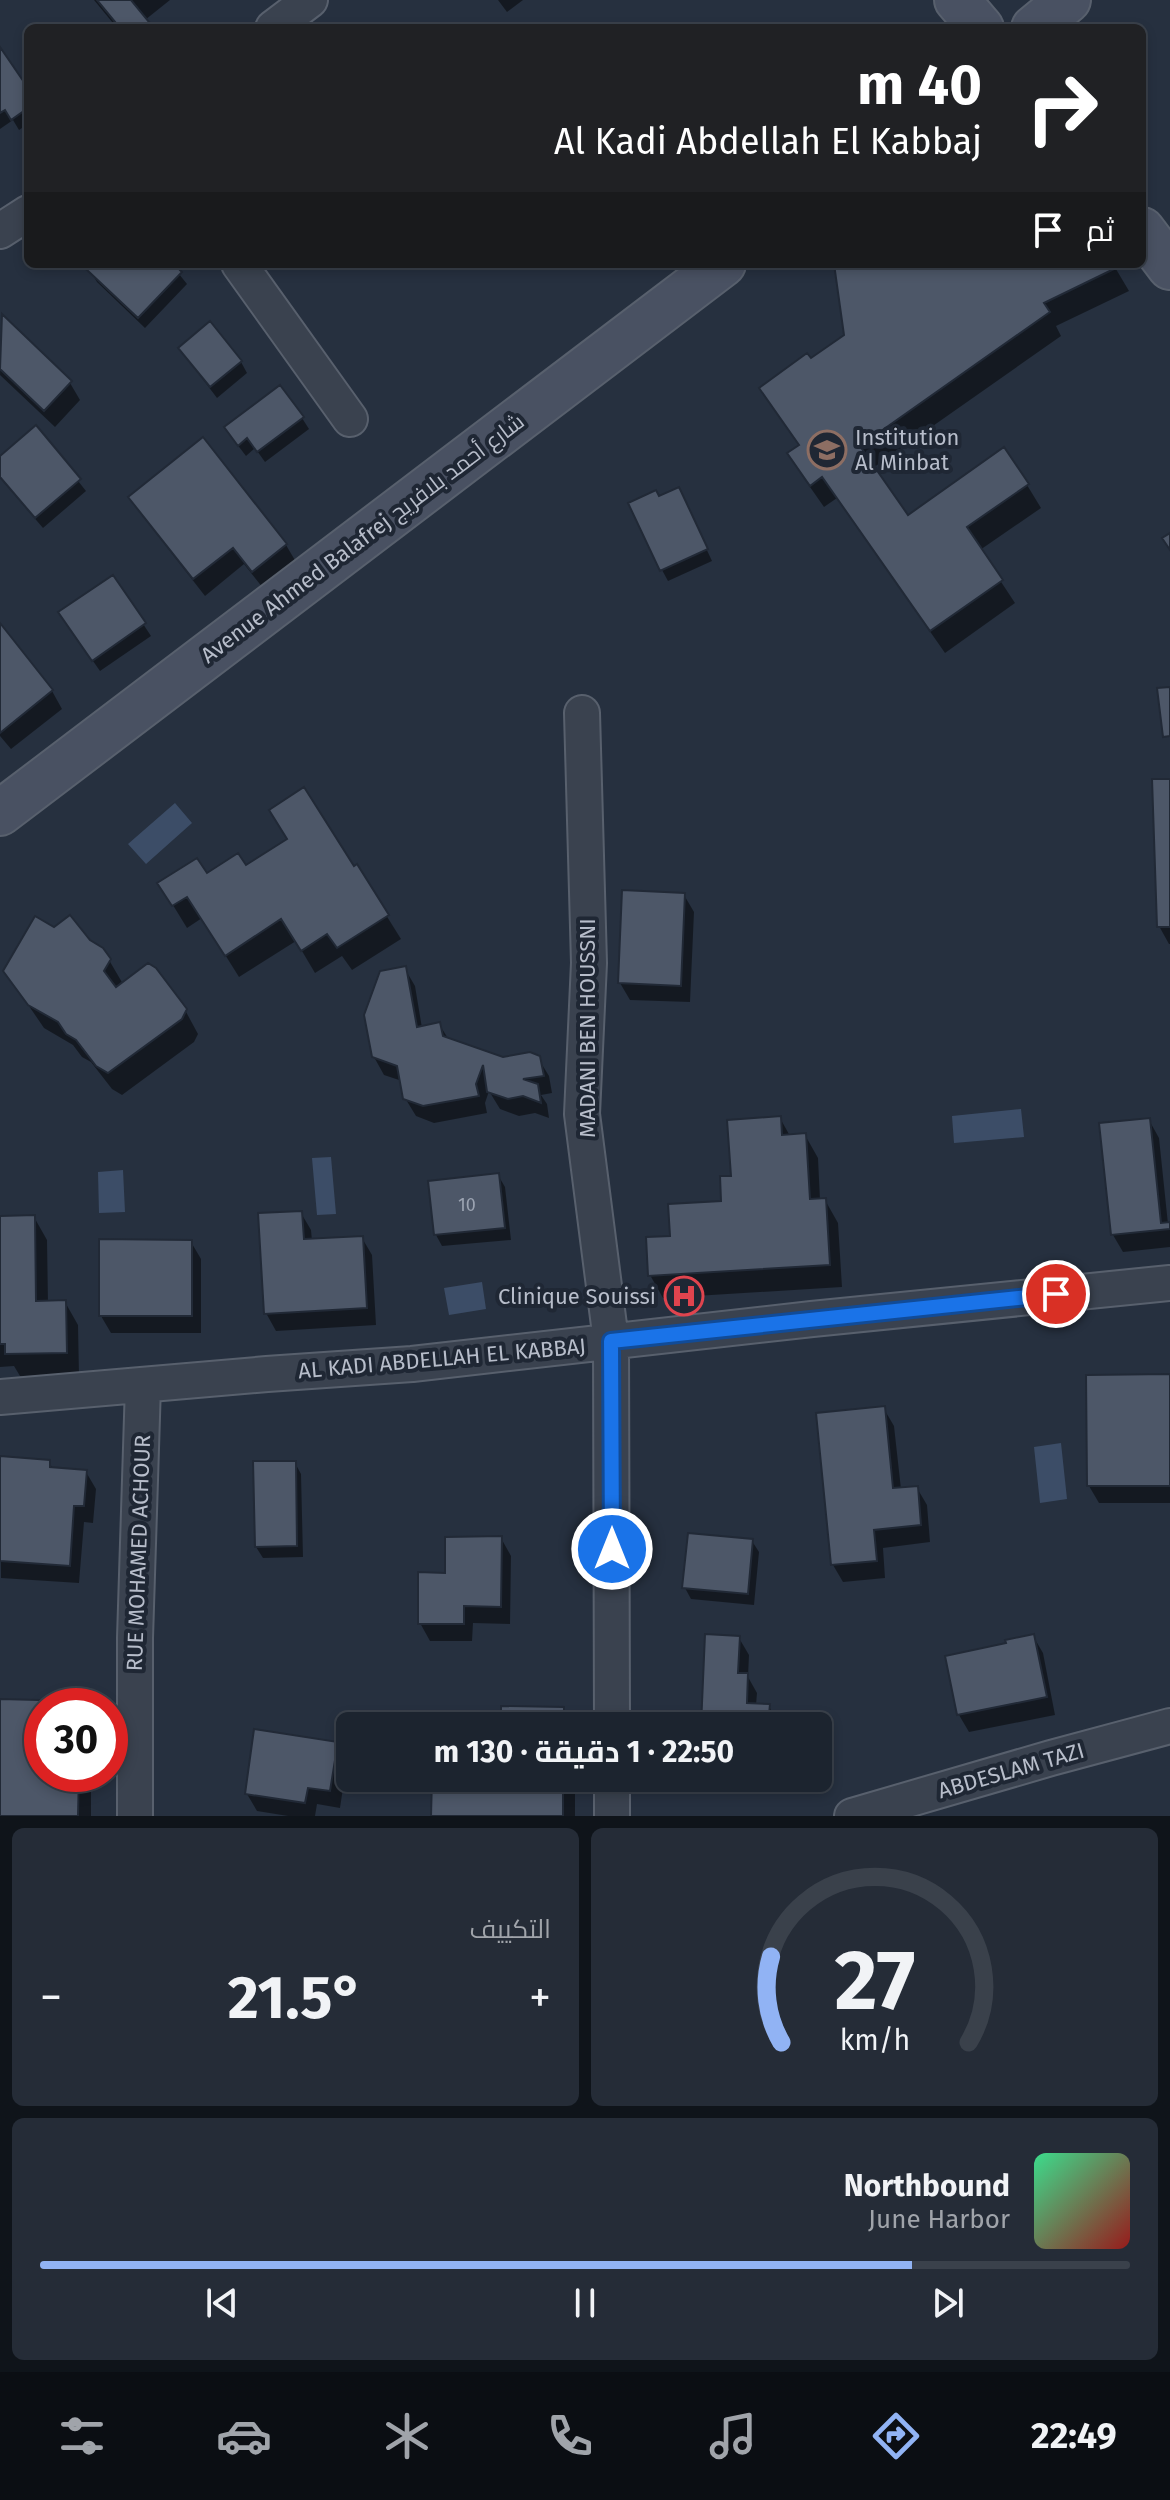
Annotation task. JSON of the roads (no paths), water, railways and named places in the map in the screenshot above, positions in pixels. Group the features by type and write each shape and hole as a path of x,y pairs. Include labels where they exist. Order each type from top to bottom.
{"main road":[{"path":"957,0 978,24"},
{"path":"1039,24 1068,0"},
{"path":"1146,235 1170,267"},
{"name":"Avenue Ahmed Balafrej شارع أحمد بلافريج","path":"0,813 718,268"}],"street":[{"path":"278,24 310,0"},
{"path":"0,231 24,216"},
{"path":"242,268 350,419"},
{"name":"MADANI BEN HOUSSNI","path":"582,713 589,963 582,1114 611,1341 612,1712"},
{"name":"AL KADI ABDELLAH EL KABBAJ","path":"0,1397 412,1364 1170,1283"},
{"name":"RUE MOHAMED ACHOUR","path":"135,1816 135,1638 143,1385"},
{"name":"ABDESLAM TAZI","path":"852,1816 1170,1726"},
{"path":"612,1792 612,1816"}],"water":[{"path":"175,803 192,823 146,864 128,844"},
{"path":"1021,1109 1024,1137 954,1143 952,1116"},
{"path":"331,1157 336,1214 317,1215 312,1158"},
{"path":"123,1170 125,1212 99,1213 98,1172"},
{"path":"482,1282 486,1309 449,1315 444,1288"},
{"path":"1061,1443 1067,1499 1040,1503 1034,1447"}],"place":[{"name":"Institution Al Minbat","path":"827,450"},
{"name":"Clinique Souissi","path":"684,1296"}]}
